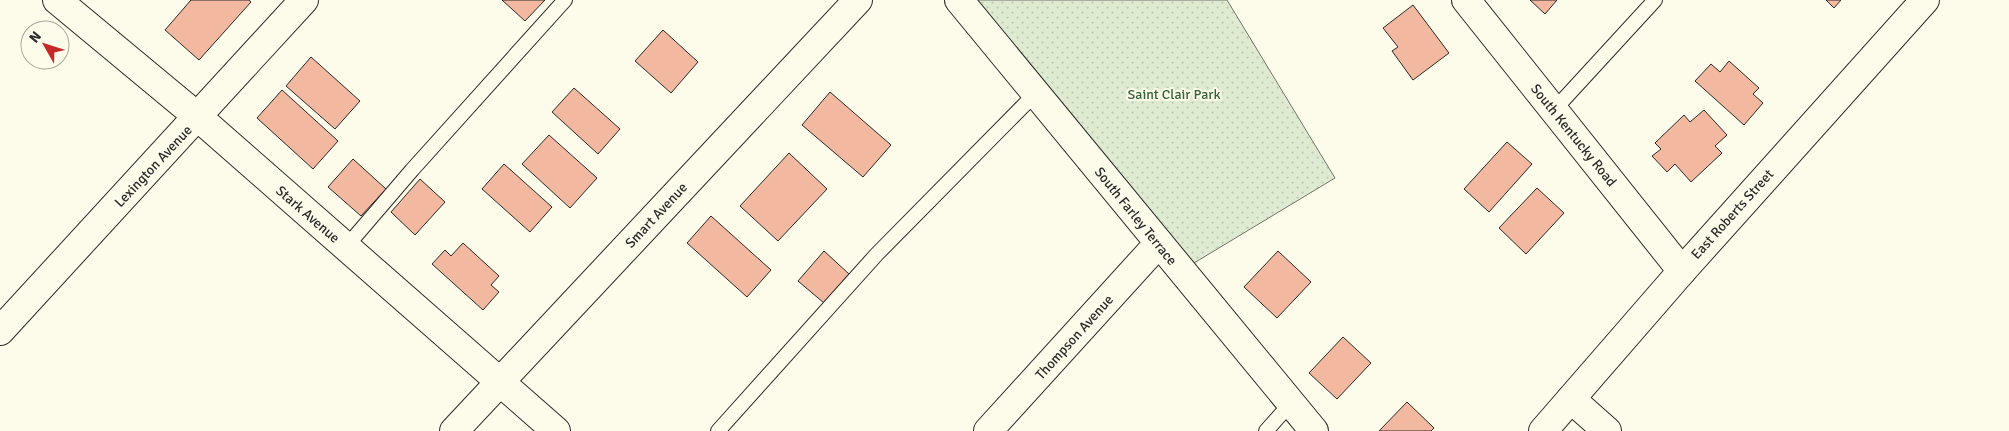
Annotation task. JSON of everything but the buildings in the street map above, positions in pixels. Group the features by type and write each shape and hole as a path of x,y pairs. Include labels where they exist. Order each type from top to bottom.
{"street":[{"name":"Stark Avenue","path":"57,0 198,117 556,431"},
{"name":"Lexington Avenue","path":"0,331 304,0"},
{"name":"Smart Avenue","path":"454,431 858,0"},
{"name":"South Farley Terrace","path":"959,0 1314,431"},
{"name":"South Kentucky Road","path":"1466,0 1682,271"},
{"name":"East Roberts Street","path":"1543,431 1682,271 1925,0"},
{"name":"Thompson Avenue","path":"988,431 1159,244"},
{"path":"1571,399 1607,431"}],"lane":[{"path":"346,247 412,170 565,0"},
{"path":"1554,110 1655,0"},
{"path":"718,431 877,254 1036,93"},
{"path":"1266,431 1291,403"}],"green space":[{"name":"Saint Clair Park","path":"972,0 1227,0 1335,178 1194,263"}]}
